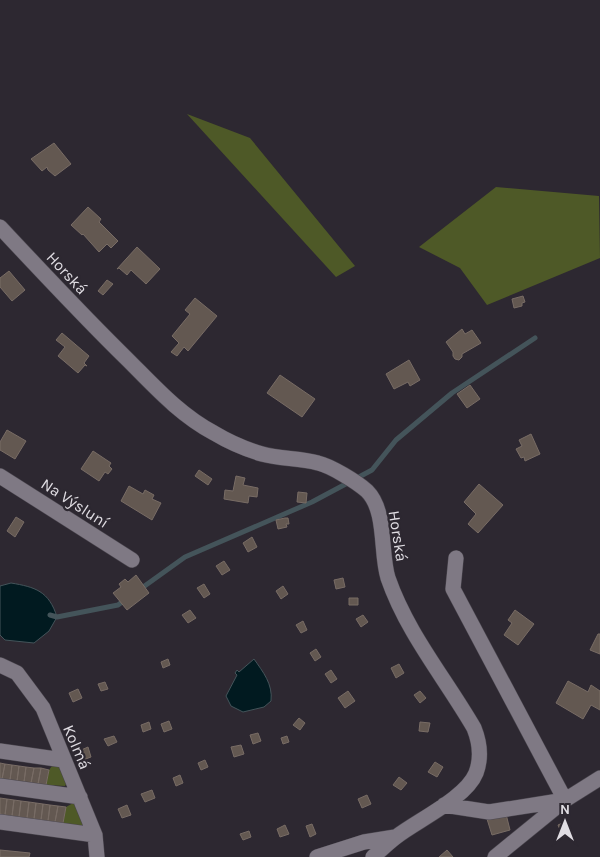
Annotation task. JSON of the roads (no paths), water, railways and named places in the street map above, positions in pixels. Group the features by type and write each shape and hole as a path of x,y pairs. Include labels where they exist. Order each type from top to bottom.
{"street":[{"name":"Horská","path":"0,227 74,308 172,404 194,422 239,446 263,454 319,463 343,475 367,491 377,509 386,572 399,606 407,622 474,728 480,745 479,764 472,780 444,805 397,837 373,857"},
{"name":"Na Výsluní","path":"0,476 132,560"},
{"path":"456,558 453,589 565,800"},
{"name":"Kolmá","path":"0,665 17,673 42,708 95,835 97,857"},
{"path":"0,751 63,760"},
{"path":"495,857 565,800 600,778"},
{"path":"0,786 80,797"},
{"path":"444,805 488,812 565,800"},
{"path":"0,822 95,835"},
{"path":"317,857 364,842 397,837"}],"water":[{"path":"11,583 27,586 40,592 50,601 54,608 57,617 49,631 34,643 5,640 0,635 0,586"},
{"path":"254,659 269,684 271,701 264,707 243,712 231,706 226,696 237,675 235,673 237,670 239,672"}],"waterway":[{"path":"139,590 185,557 312,502 372,470 396,440 452,393 535,338"},
{"path":"50,615 57,617 118,605 126,599"}]}
